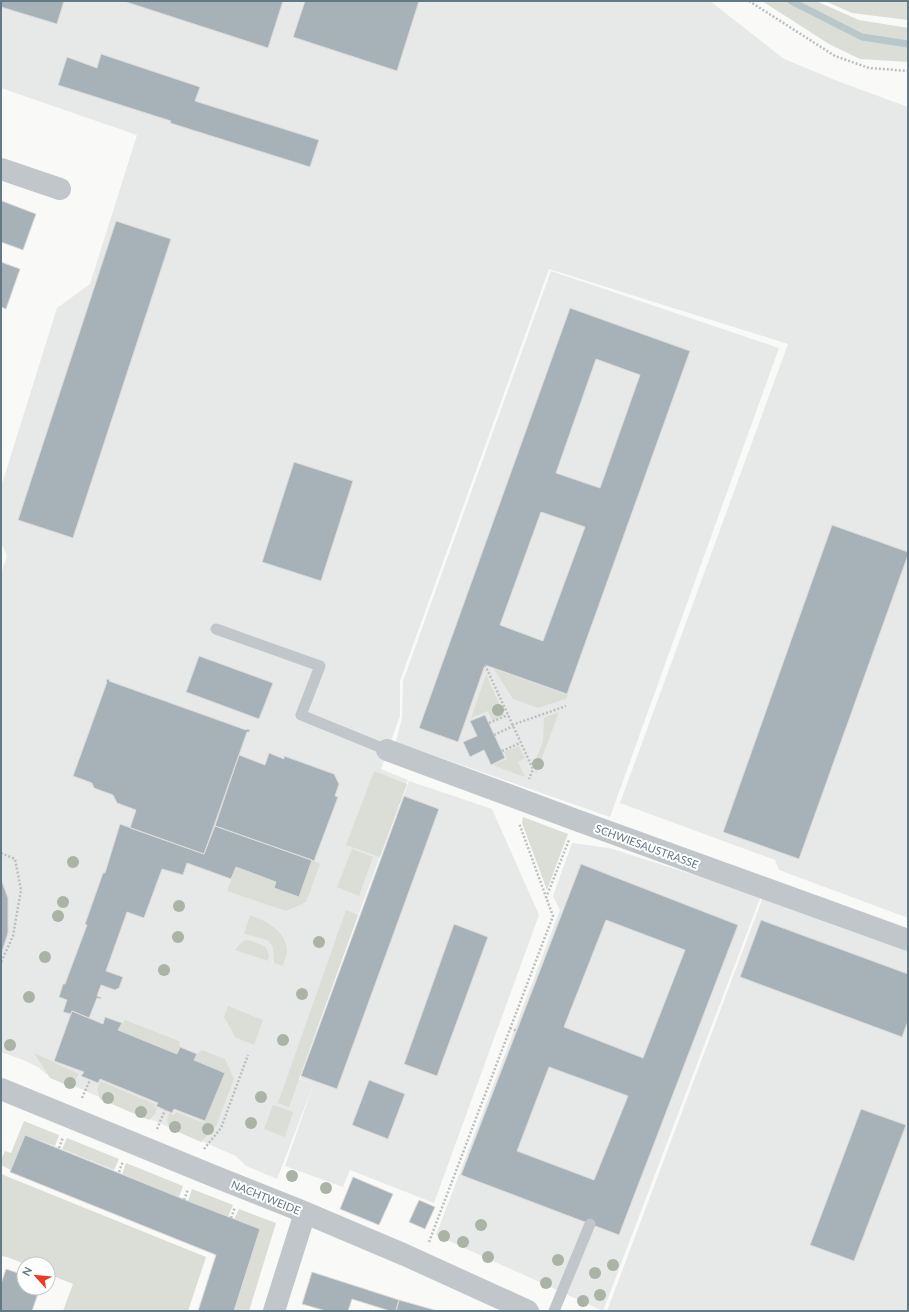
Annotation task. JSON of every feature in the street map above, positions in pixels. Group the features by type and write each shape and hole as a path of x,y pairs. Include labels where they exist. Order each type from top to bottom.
{"street":[{"path":"1,169 60,189"},
{"name":"SCHWIESAUSTRASSE","path":"387,750 908,940"},
{"name":"NACHTWEIDE","path":"1,1089 305,1213 528,1311"},
{"path":"274,1311 305,1213"}],"lane":[{"path":"216,629 320,666 301,715 387,750"},
{"path":"554,1311 590,1224"}],"path":[{"path":"749,1 835,56 869,68 908,71"},
{"path":"426,1248 553,916 516,813 533,769 485,665"},
{"path":"494,735 512,726 566,706"},
{"path":"489,723 508,715"},
{"path":"502,751 520,743"},
{"path":"546,898 576,820"},
{"path":"1,853 15,859 21,890 13,936 1,962"},
{"path":"510,1028 517,1031"},
{"path":"201,1154 221,1128 248,1054"},
{"path":"82,1098 90,1080"},
{"path":"157,1129 165,1110"},
{"path":"59,1148 65,1132"},
{"path":"118,1172 125,1157"}],"shaded area":[{"path":"1,1 710,1 784,59 840,82 908,107 908,918 779,870 775,860 620,803 788,344 549,269 400,681 400,716 381,769 408,780 298,1079 313,1083 300,1079 409,781 492,809 539,915 434,1203 350,1170 343,1187 285,1166 314,1083 277,1179 246,1166 236,1156 46,1074 38,1067 1,1052 1,574 7,556 1,543 1,487 57,308 90,284 137,135 1,88"},
{"path":"762,1 816,1 859,20 908,28 908,62 860,59 829,44"},
{"path":"825,1 908,1 908,20 852,13"},
{"path":"551,271 779,348 610,817 396,742 402,718 403,681"},
{"path":"494,669 568,695 566,699 538,708 513,699"},
{"path":"486,674 504,715 492,721 488,711 471,718"},
{"path":"559,712 536,774 534,763 543,742 544,718"},
{"path":"519,746 525,758 518,762 525,777 493,765 507,759 504,752"},
{"path":"374,771 407,784 380,857 346,845"},
{"path":"523,817 568,834 547,890 522,823"},
{"path":"572,843 609,848 761,896 603,1311 436,1235 560,910 553,896"},
{"path":"352,849 373,857 359,896 337,887"},
{"path":"312,860 320,864 306,902 286,911 227,891 236,867 276,882 275,888 298,897"},
{"path":"763,897 908,949 908,1311 607,1311"},
{"path":"346,910 358,915 289,1107 278,1103"},
{"path":"250,915 262,920 274,928 283,937 286,943 287,954 283,966 274,963 273,947 268,940 244,934"},
{"path":"245,940 252,941 266,947 269,956 268,961 235,950"},
{"path":"228,1006 263,1020 254,1045 235,1037 224,1017"},
{"path":"125,1020 179,1041 180,1047 177,1054 118,1030"},
{"path":"202,1050 225,1059 234,1079 216,1126 201,1142 169,1128 167,1120 169,1113 174,1115 176,1112 204,1123 205,1121 224,1073 194,1060 197,1054"},
{"path":"34,1053 79,1074 69,1086 50,1078"},
{"path":"100,1081 155,1104 154,1107 157,1108 155,1114 149,1120 100,1099 97,1089"},
{"path":"273,1105 293,1112 285,1137 264,1129"},
{"path":"24,1121 59,1135 55,1146 25,1135 11,1170 1,1165 1,1160 5,1151 11,1153"},
{"path":"67,1138 119,1159 114,1170 62,1149"},
{"path":"126,1163 183,1186 179,1197 122,1174"},
{"path":"1,1174 206,1257 188,1311 63,1311 73,1284 56,1277 56,1256 16,1256 16,1260 1,1256"},
{"path":"192,1189 233,1205 228,1217 188,1201"},
{"path":"239,1209 276,1223 249,1311 234,1311 260,1229 234,1219"}],"building":[{"path":"1,1 64,1 57,24 1,7"},
{"path":"123,1 283,1 268,48"},
{"path":"305,1 419,1 397,71 293,37"},
{"path":"101,54 200,87 195,101 319,140 310,167 170,123 171,121 58,85 67,57 97,68"},
{"path":"2,201 36,214 23,250 1,242"},
{"path":"116,221 171,239 73,538 18,520"},
{"path":"1,262 20,269 6,309 1,307"},
{"path":"570,308 690,351 567,694 485,665 458,742 419,728","holes":["596,359 640,375 600,488 556,473","541,512 585,527 543,641 500,625"]},
{"path":"294,462 353,481 321,581 262,562"},
{"path":"832,525 908,552 908,555 799,859 723,832"},
{"path":"199,656 273,683 259,719 186,692"},
{"path":"107,679 246,730 250,730 247,732 204,854 130,828 136,810 117,803 113,795 94,788 92,783 73,776"},
{"path":"485,715 505,758 491,765 484,750 470,757 463,742 477,736 470,721"},
{"path":"269,753 284,759 284,756 334,774 339,784 335,796 338,797 314,861 215,826 239,755 265,765"},
{"path":"404,796 439,809 337,1089 301,1076"},
{"path":"120,824 204,854 215,826 312,860 299,897 274,888 276,882 236,867 231,879 187,863 183,875 162,869 144,918 127,912 106,971 123,977 119,988 115,990 101,985 97,996 102,998 97,998 89,1018 72,1011 71,1014 63,1012 67,1000 59,997 87,925 85,924 103,873 105,873"},
{"path":"581,864 738,925 619,1235 461,1175","holes":["606,920 685,950 643,1058 564,1027","549,1067 628,1096 594,1180 517,1151"]},
{"path":"1,879 8,898 8,933 1,955"},
{"path":"761,920 908,974 908,1021 902,1037 740,977"},
{"path":"454,924 488,937 437,1076 404,1064"},
{"path":"72,1011 103,1024 105,1017 122,1023 118,1030 177,1054 180,1047 197,1054 194,1060 225,1073 205,1121 174,1109 172,1113 156,1106 158,1103 100,1079 98,1083 81,1076 84,1072 54,1061"},
{"path":"369,1080 405,1094 388,1139 352,1125"},
{"path":"861,1109 906,1125 854,1261 810,1245"},
{"path":"25,1135 260,1229 234,1311 198,1311 216,1255 10,1172"},
{"path":"353,1177 393,1194 379,1225 340,1209"},
{"path":"419,1200 435,1207 425,1229 409,1222"},
{"path":"6,1269 16,1272 16,1296 37,1296 32,1311 1,1311 1,1284"},
{"path":"312,1272 399,1300 396,1311 390,1311 352,1299 348,1311 326,1311 302,1304"},
{"path":"399,1300 438,1311 396,1311"}],"waterway":[{"path":"791,1 862,37 908,44"}]}
